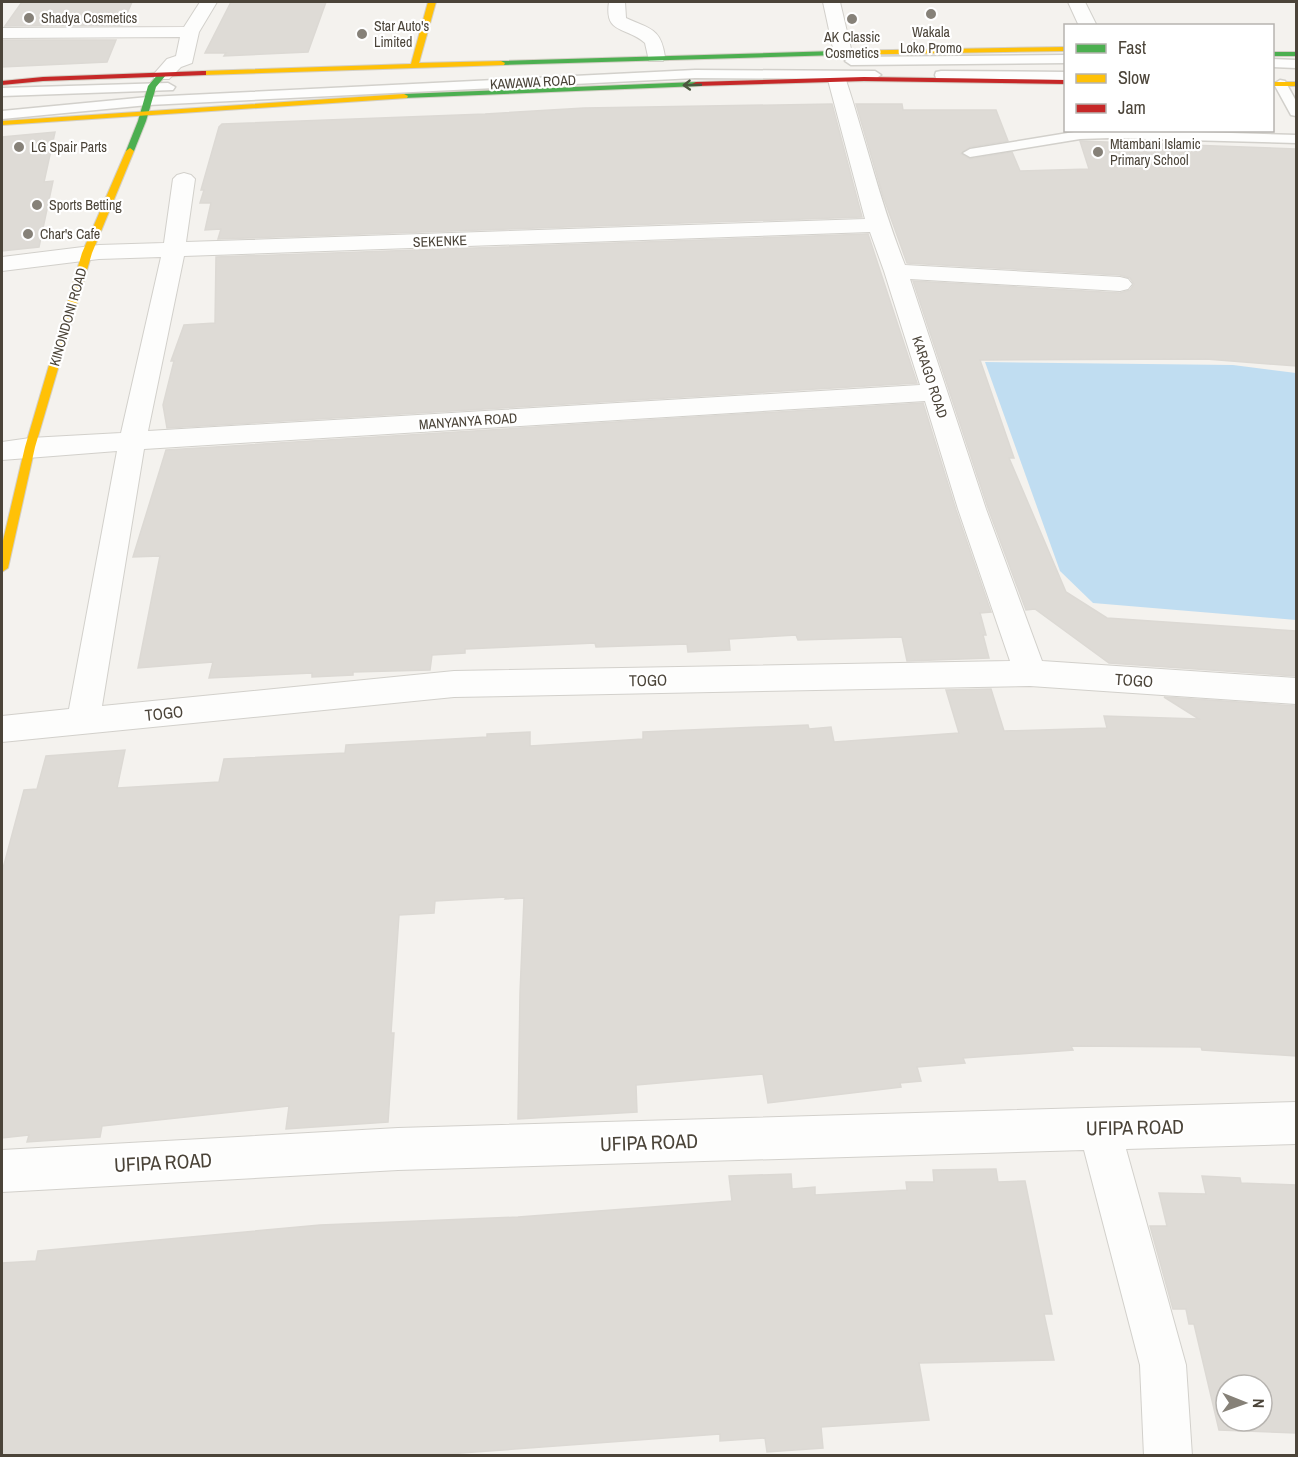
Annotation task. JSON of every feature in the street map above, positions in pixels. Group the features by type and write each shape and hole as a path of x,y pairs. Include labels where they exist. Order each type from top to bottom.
{"main road":[{"path":"414,66 432,2"},
{"name":"KAWAWA ROAD","path":"2,83 157,81 414,66 656,57 1064,49"},
{"path":"1274,54 1296,54"},
{"name":"KAWAWA ROAD","path":"2,123 145,107 409,96 837,80 1064,82"},
{"name":"KINONDONI ROAD","path":"2,568 30,447 87,254 157,81"},
{"path":"1275,82 1296,84"}],"street":[{"path":"157,81 174,63 185,59 190,32 208,2"},
{"path":"616,2 616,16 619,22 654,40 656,57"},
{"path":"831,2 843,53"},
{"path":"1077,2 1087,24"},
{"path":"2,33 190,32"},
{"name":"KARAGO ROAD","path":"837,80 863,165 878,225 896,271 1030,673"},
{"path":"83,721 132,442 174,250 184,179"},
{"name":"SEKENKE","path":"2,264 87,254 174,250 878,225"},
{"path":"896,271 1120,284"},
{"name":"MANYANYA ROAD","path":"2,451 30,447 935,392"},
{"name":"TOGO","path":"2,729 454,684 1030,673 1296,691"},
{"name":"UFIPA ROAD","path":"2,1171 398,1149 1296,1123"},
{"path":"1099,1128 1163,1365 1168,1455"}],"lane":[{"name":"KAWAWA ROAD","path":"2,92 157,81 757,61 1064,58"},
{"path":"1274,63 1296,64"},
{"name":"KAWAWA ROAD","path":"2,115 695,74 1064,76"},
{"path":"1296,77 1275,82 1296,111"},
{"path":"970,153 1080,135 1296,139"}],"water":[{"path":"985,362 1233,365 1296,373 1296,620 1093,603 1060,571"}],"building":[{"path":"22,2 132,2 122,25 5,26"},
{"path":"231,2 326,2 308,52 224,56 226,53 205,53"},
{"path":"2,40 116,40 107,62 2,67"},
{"path":"832,104 862,217 218,239 221,229 205,230 211,203 200,203 204,190 201,190 219,127 222,124 584,108"},
{"path":"856,104 902,104 903,110 996,110 1008,141 970,147 961,154 970,159 1012,152 1020,171 1089,169 1080,141 1296,149 1296,366 1206,359 980,360 1014,458 1009,458 1066,592 1107,618 1296,631 1296,676 1109,663 1035,609 1026,610 988,508 913,281 1120,293 1130,290 1134,284 1130,278 1120,275 907,263 883,196"},
{"path":"55,132 44,182 53,181 39,247 2,251 2,137"},
{"path":"868,234 917,383 167,428 163,405 174,361 171,361 184,325 215,323 216,257"},
{"path":"923,403 991,612 980,613 989,658 907,661 902,637 798,640 796,635 729,639 730,650 688,652 687,644 596,647 595,643 465,649 465,653 432,655 430,670 353,672 353,675 312,677 312,673 209,678 213,662 138,668 160,556 133,557 166,450"},
{"path":"991,689 1004,731 1107,728 1104,716 1199,719 1164,697 1296,706 1296,1056 1202,1050 1201,1047 1071,1046 1073,1050 963,1058 965,1063 917,1067 921,1081 900,1083 901,1087 768,1103 763,1074 636,1085 637,1112 518,1119 524,898 435,901 434,913 399,915 388,1122 286,1129 289,1106 102,1126 100,1137 27,1142 29,1135 2,1138 2,872 24,790 37,789 46,756 125,750 117,788 219,782 224,759 345,753 346,745 487,737 487,734 530,732 530,746 643,739 643,732 808,725 809,729 831,727 834,742 959,733 946,690"},
{"path":"996,1169 998,1182 1025,1181 1052,1314 1044,1314 1054,1360 919,1363 929,1420 821,1427 823,1448 767,1452 765,1438 720,1441 720,1434 434,1455 2,1455 2,1263 36,1261 38,1251 320,1225 518,1217 732,1201 729,1176 791,1174 792,1189 815,1187 815,1195 907,1190 906,1182 934,1182 933,1170"},
{"path":"1202,1176 1240,1178 1241,1183 1296,1185 1296,1433 1274,1432 1274,1373 1214,1373 1214,1409 1194,1324 1189,1324 1186,1309 1173,1309 1150,1226 1167,1226 1159,1193 1206,1194"}],"traffic: fast":[{"path":"501,63 836,53"},
{"path":"1274,54 1296,54"},
{"path":"130,151 152,86 162,75"},
{"path":"404,96 696,84"}],"traffic: slow":[{"path":"414,66 432,2"},
{"path":"836,53 1064,49"},
{"path":"203,73 501,63"},
{"path":"1274,84 1296,84"},
{"path":"2,123 404,96"},
{"path":"2,568 30,447 87,253 130,151"}],"traffic: jam":[{"path":"2,83 43,79 203,73"},
{"path":"696,84 864,79 1064,82"}],"place":[{"name":"Wakala Loko Promo","path":"931,14"},
{"name":"Shadya Cosmetics","path":"29,18"},
{"name":"AK Classic Cosmetics","path":"852,19"},
{"name":"Star Auto's Limited","path":"362,34"},
{"name":"LG Spair Parts","path":"19,147"},
{"name":"Mtambani Islamic Primary School","path":"1098,152"},
{"name":"Sports Betting","path":"37,205"},
{"name":"Char's Cafe","path":"28,234"}]}
